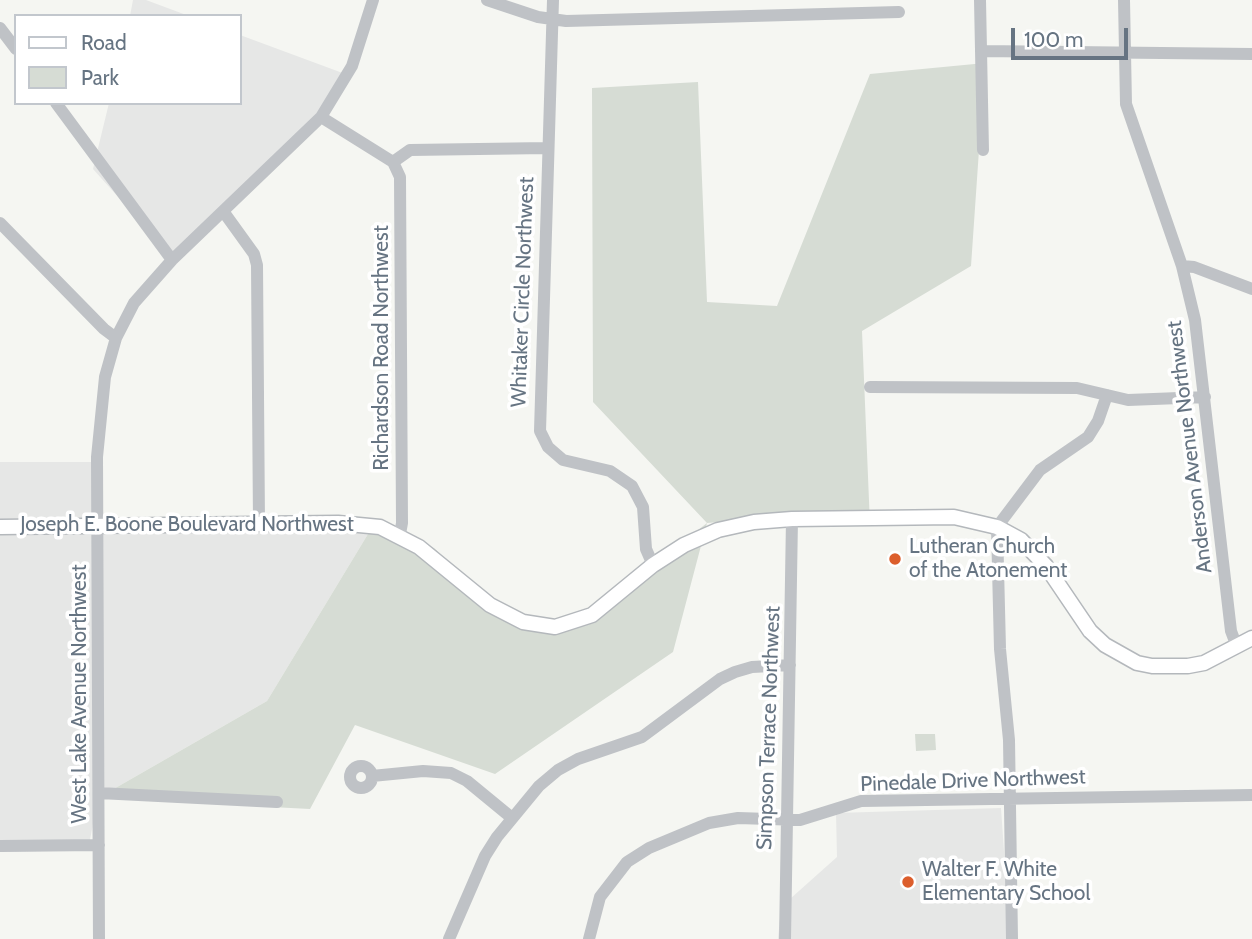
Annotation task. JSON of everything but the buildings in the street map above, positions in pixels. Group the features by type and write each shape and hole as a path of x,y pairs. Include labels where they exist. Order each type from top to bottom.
{"main road":[{"name":"Joseph E. Boone Boulevard Northwest","path":"0,527 359,523 400,534 490,605 523,622 543,627 567,626 592,615 653,565 684,545 718,530 754,522 792,519 954,517 997,527 1035,554 1090,631 1123,657 1152,666 1188,666 1237,648 1252,638"}],"street":[{"name":"West Lake Avenue Northwest","path":"99,939 99,421 105,377 116,338 134,303 172,260 321,117 352,66 373,0"},
{"path":"487,0 551,20 899,12"},
{"name":"Whitaker Circle Northwest","path":"552,0 541,432 548,447 563,460 610,471 632,486 643,507 646,549 653,565"},
{"path":"980,0 983,150"},
{"name":"Anderson Avenue Northwest","path":"1124,0 1126,104 1130,123 1182,266 1195,320 1231,632 1237,648"},
{"path":"0,28 14,46"},
{"path":"981,51 1252,54"},
{"path":"57,105 172,260"},
{"path":"321,117 393,162 402,153 411,150 547,148"},
{"name":"Richardson Road Northwest","path":"393,162 400,177 400,534"},
{"path":"223,211 254,254 257,265 259,524"},
{"path":"0,223 104,330 116,338"},
{"path":"1182,266 1194,267 1251,288"},
{"path":"870,387 1077,388 1128,400 1205,397"},
{"path":"1012,939 1010,798 1000,649 997,527 1040,470 1088,437 1098,421 1107,395"},
{"name":"Simpson Terrace Northwest","path":"785,939 792,519"},
{"path":"449,939 485,856 539,786 558,770 578,759 642,737 720,679 752,667 790,665"},
{"path":"372,776 423,771 451,773 467,781 512,818"},
{"path":"99,793 277,802"},
{"name":"Pinedale Drive Northwest","path":"589,939 594,913 607,884 627,862 649,848 709,823 738,818 786,820 814,817 861,801 1252,795"},
{"path":"0,846 99,845"}],"shaded area":[{"path":"133,0 146,0 184,14 130,14"},
{"path":"242,36 348,75 318,120 171,256 93,169 109,105 242,105"},
{"path":"0,462 92,462 101,529 371,529 267,701 98,798 88,850 0,852"},
{"name":"Walter F. White Elementary School","path":"1001,808 1010,939 778,939 781,907 837,857 836,813"}],"green space":[{"path":"985,63 971,266 862,331 870,525 764,518 707,523 593,402 592,88 698,82 707,302 777,306 870,74"},
{"path":"707,523 673,652 495,774 355,725 310,809 98,798 267,701 371,529 434,548 507,619 559,628 600,607"},
{"path":"915,734 935,734 936,750 916,751"}],"place":[{"name":"Lutheran Church of the Atonement","path":"895,559"},
{"name":"Walter F. White Elementary School","path":"908,882"}]}
